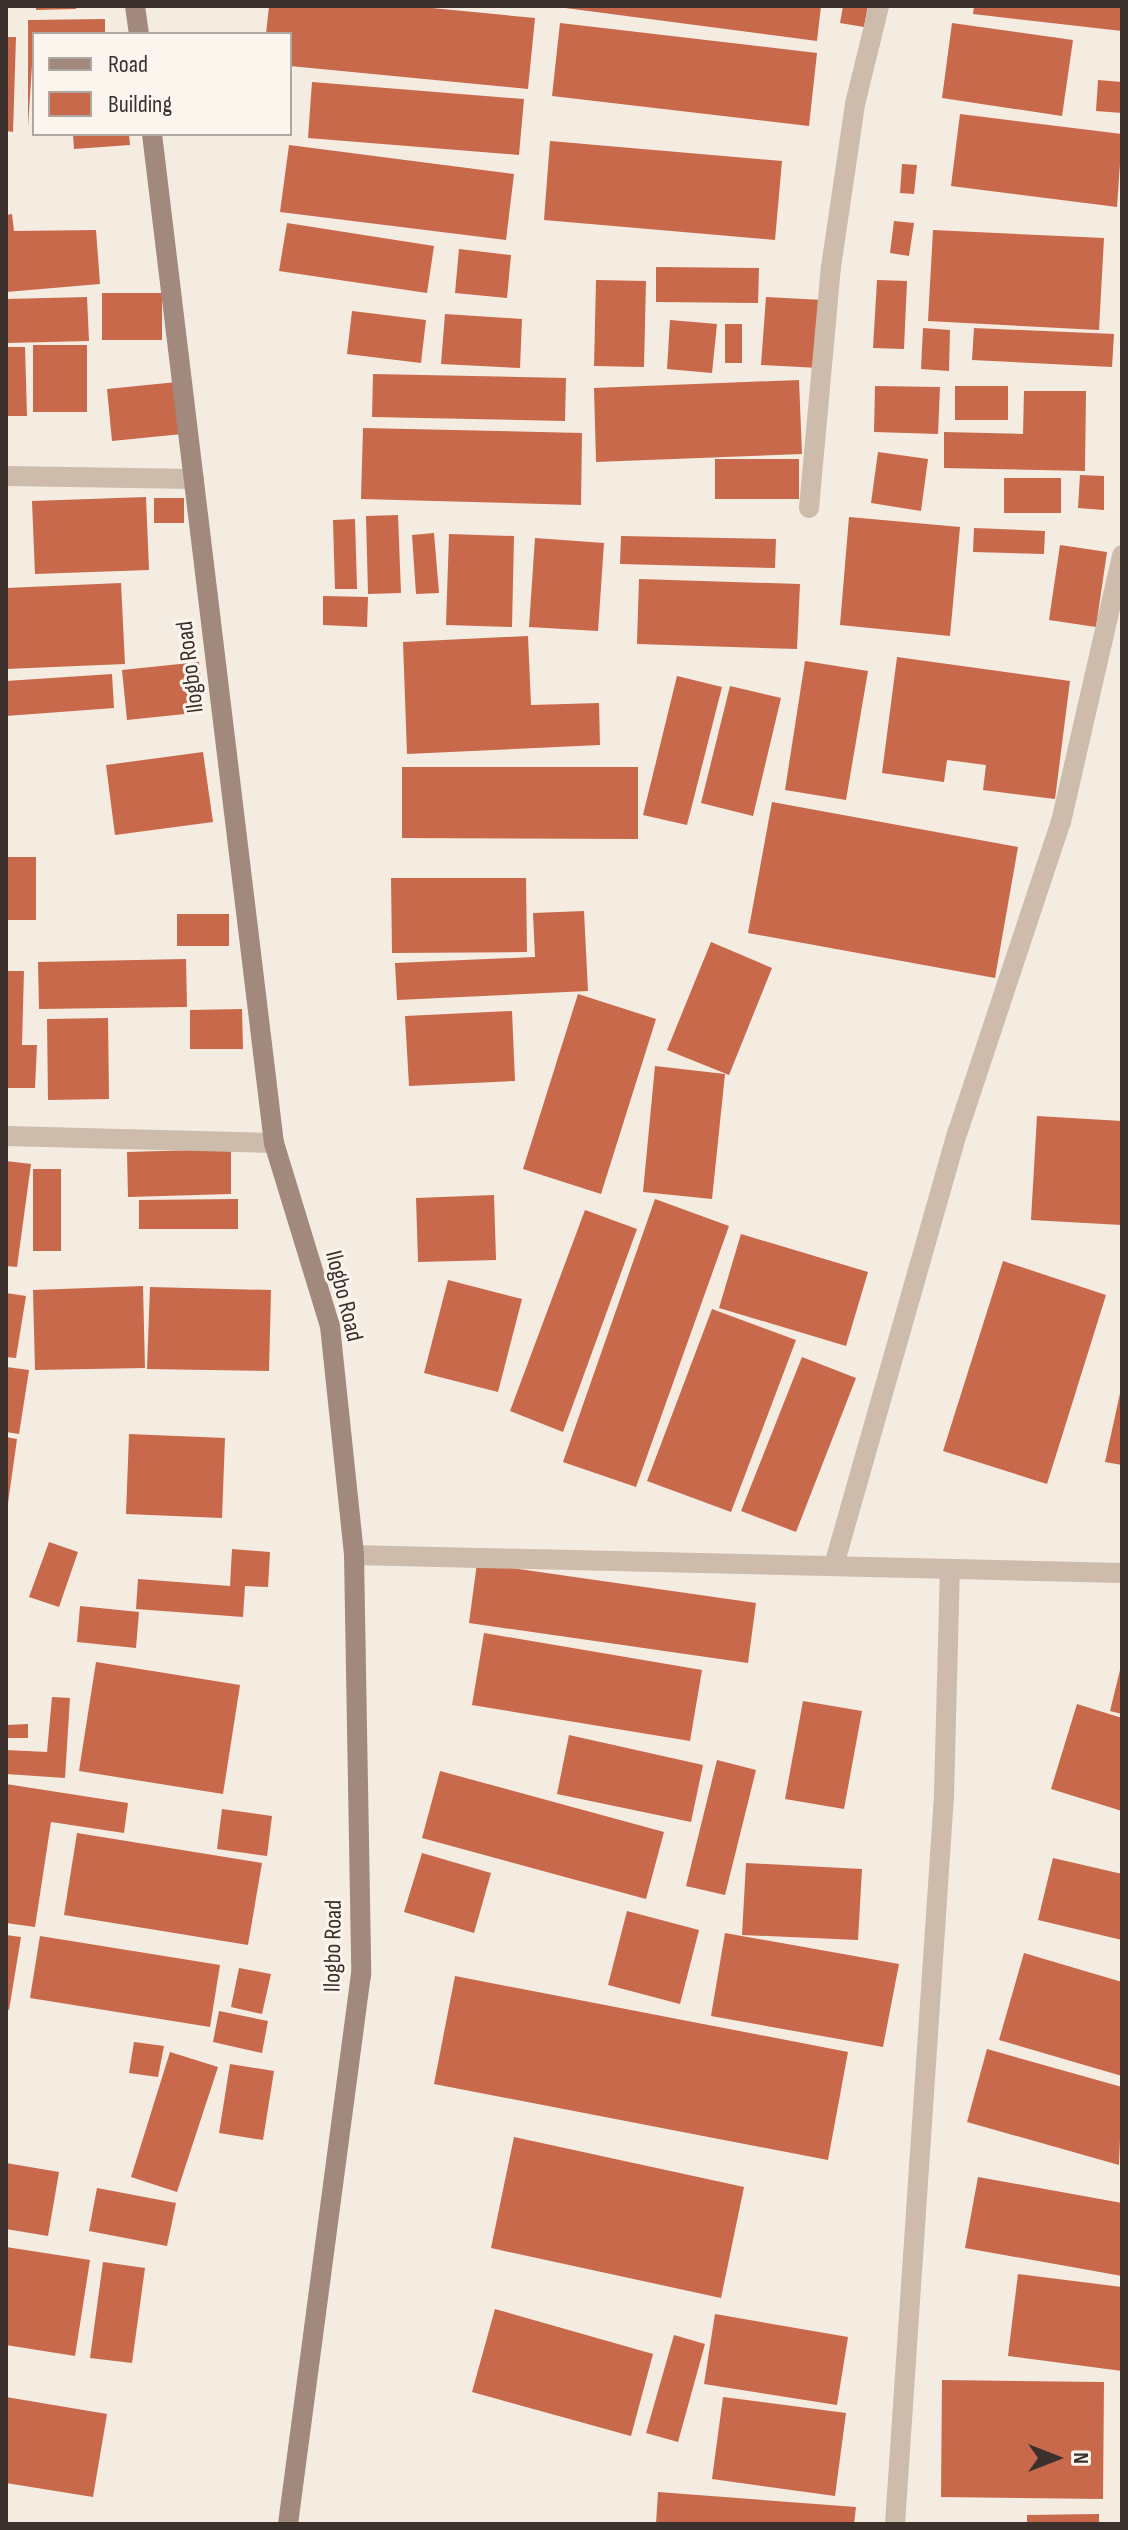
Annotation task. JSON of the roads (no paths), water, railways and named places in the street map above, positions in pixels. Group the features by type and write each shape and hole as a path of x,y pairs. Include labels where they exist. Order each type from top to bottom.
{"main road":[{"path":"135,6 139,32"},
{"name":"Ilogbo Road","path":"152,136 274,1143 330,1326 354,1555 361,1974 288,2524"}],"street":[{"path":"809,508 831,267 855,104 879,6"},
{"path":"6,476 194,479"},
{"path":"834,1565 958,1131 1061,822 1122,555"},
{"path":"6,1136 274,1143"},
{"path":"354,1555 1122,1573"},
{"path":"895,2524 944,1795 950,1570"}]}
